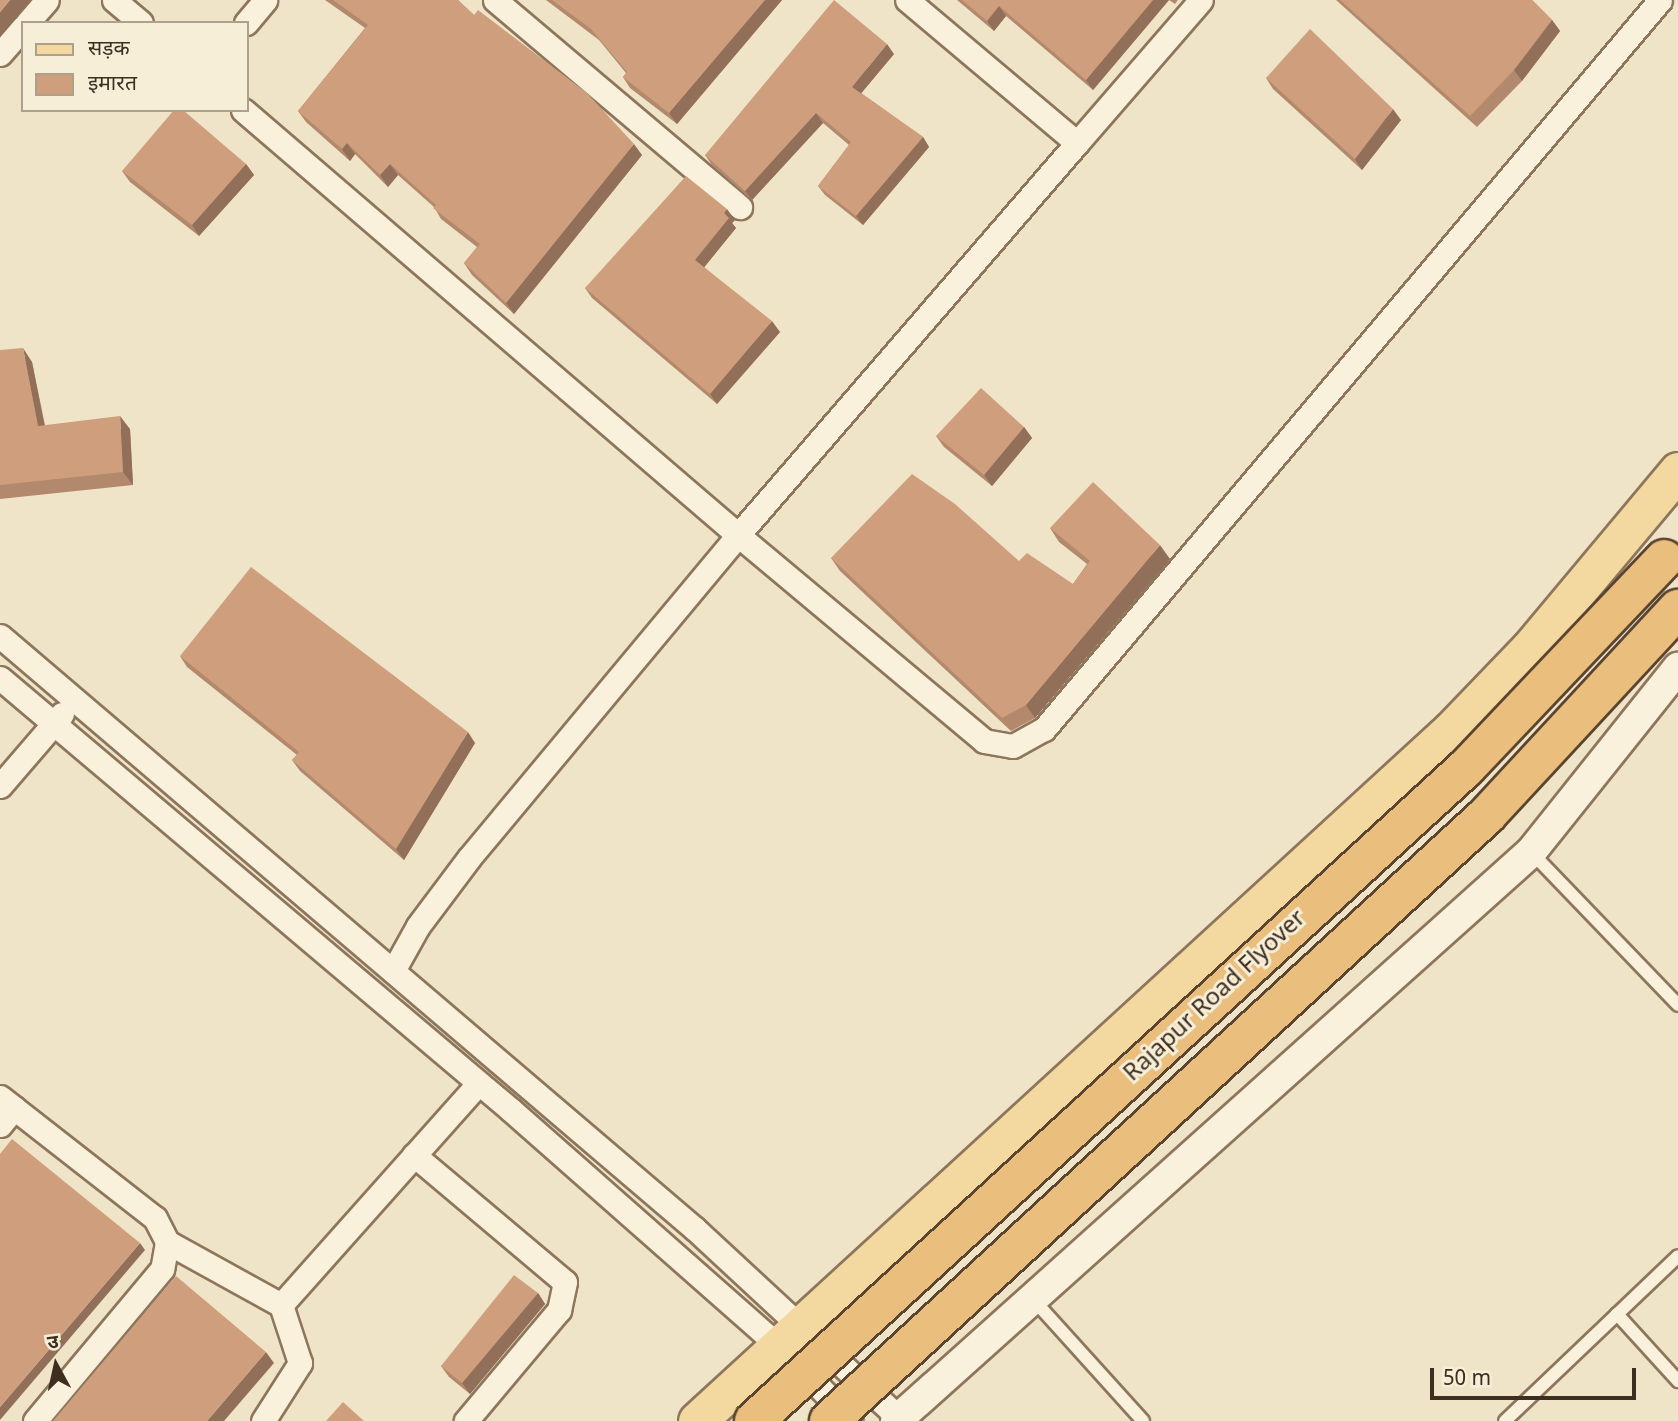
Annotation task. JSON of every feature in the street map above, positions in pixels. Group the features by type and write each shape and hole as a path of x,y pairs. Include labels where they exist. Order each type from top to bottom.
{"highway":[{"name":"Rajapur Road Flyover","path":"754,1421 1466,768 1664,559"},
{"name":"Rajapur Road Flyover","path":"829,1421 1487,815 1678,609"}],"main road":[{"path":"697,1421 794,1341 1450,731 1529,649 1678,471"}],"street":[{"path":"29,21 47,0"},
{"path":"114,0 139,21"},
{"path":"248,21 265,0"},
{"path":"495,0 740,207"},
{"path":"907,0 1077,143"},
{"path":"393,971 418,926 469,858 738,535 1201,0"},
{"path":"245,112 738,535 984,741 1013,746 1044,729 1660,0"},
{"path":"0,54 21,30"},
{"path":"0,636 393,971 794,1341 853,1421"},
{"path":"0,678 479,1083 794,1341 898,1420 1031,1297 1531,852 1678,668"},
{"path":"0,786 74,700"},
{"path":"281,1305 479,1083"},
{"path":"5,1110 155,1218 167,1242 281,1305 300,1363 263,1421"},
{"path":"414,1156 565,1282 559,1310 466,1421"},
{"path":"35,1421 162,1269 167,1242"}],"lane":[{"path":"1531,852 1678,1005"},
{"path":"1505,1421 1678,1256"},
{"path":"1031,1297 1143,1421"},
{"path":"1617,1314 1678,1381"}],"building":[{"path":"0,0 10,0 0,12"},
{"path":"333,0 458,0 474,15 478,10 587,93 634,144 506,303 464,263 480,244 433,208 436,205 390,164 380,175 347,143 342,149 298,111 368,25"},
{"path":"552,0 765,0 669,113 623,77 627,72 591,29"},
{"path":"834,0 887,44 852,87 923,137 856,216 818,186 851,142 816,113 745,191 705,155"},
{"path":"962,0 1153,0 1086,80 999,6 987,21"},
{"path":"1340,0 1532,0 1552,20 1514,70 1470,116"},
{"path":"1310,29 1393,109 1355,159 1266,78"},
{"path":"172,112 185,112 246,164 192,225 122,171"},
{"path":"686,176 727,209 724,213 729,218 695,260 772,321 710,394 585,288"},
{"path":"23,348 38,426 120,416 123,472 0,485 0,350"},
{"path":"981,388 1024,427 984,475 936,436"},
{"path":"912,474 955,504 1019,561 1027,553 1073,584 1090,561 1050,528 1093,482 1160,545 1026,705 1002,718 831,558"},
{"path":"251,567 468,732 396,849 292,760 299,752 180,656"},
{"path":"12,1139 140,1243 0,1407 0,1154"},
{"path":"514,1275 538,1293 462,1383 441,1366"},
{"path":"176,1276 266,1352 207,1421 53,1421"},
{"path":"343,1402 364,1421 326,1421"}]}
